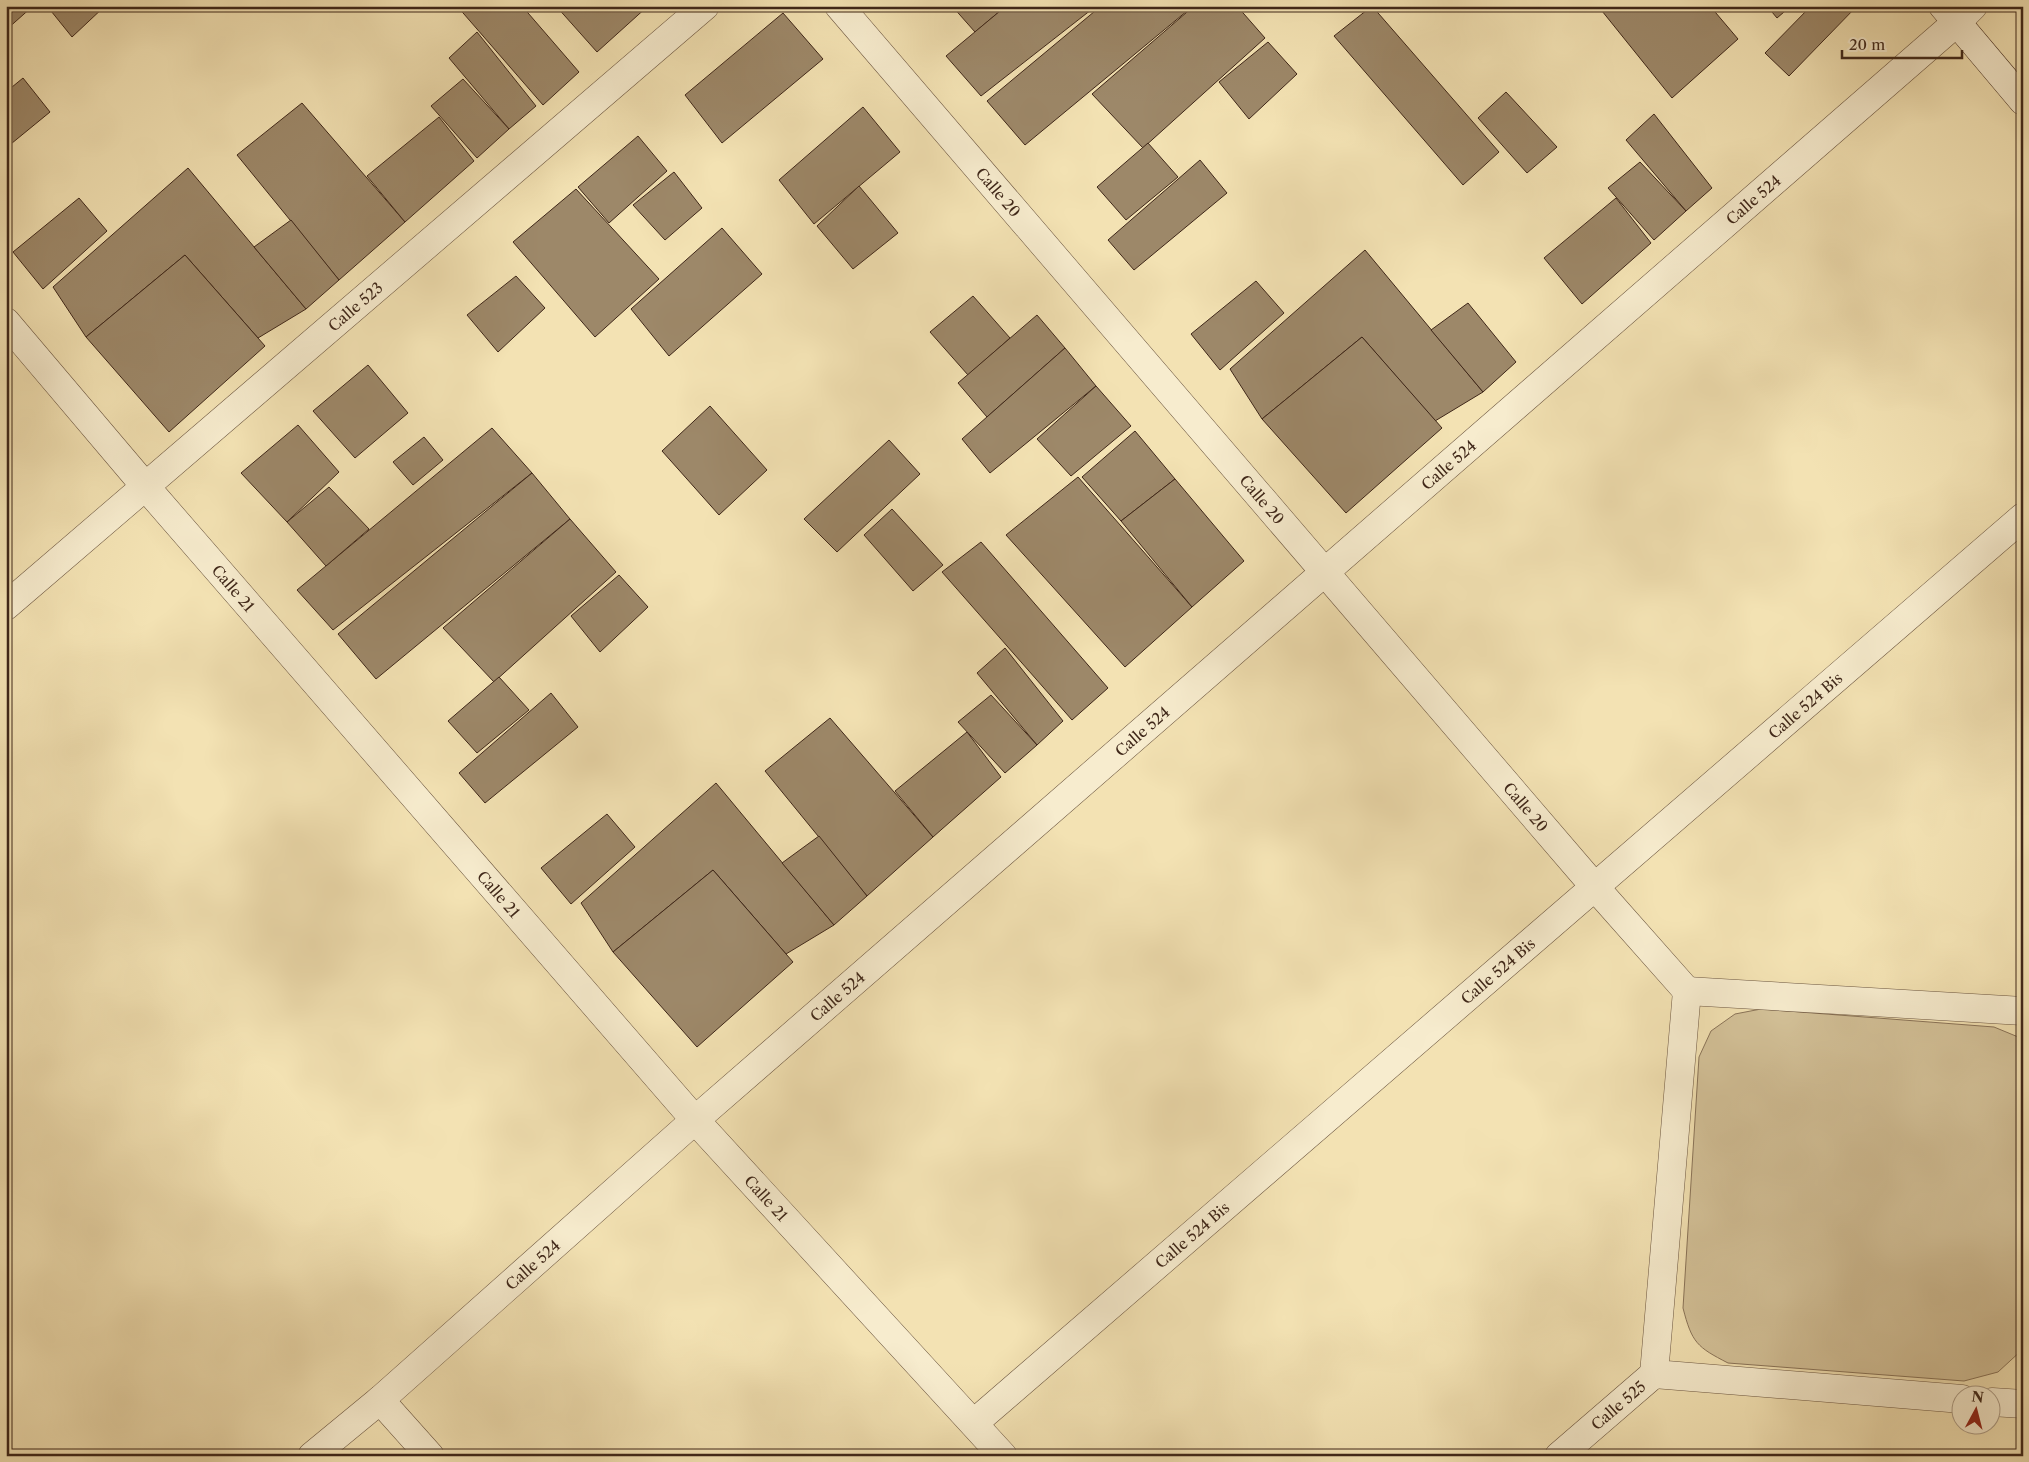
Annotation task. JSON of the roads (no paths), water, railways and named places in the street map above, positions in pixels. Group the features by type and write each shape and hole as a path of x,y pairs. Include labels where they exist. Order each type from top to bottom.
{"street":[{"name":"Calle 523","path":"6,606 705,6"},
{"name":"Calle 20","path":"839,6 1594,886 1687,991"},
{"name":"Calle 524","path":"312,1456 380,1400 695,1120 1325,572 1958,12"},
{"path":"1958,12 2023,101"},
{"name":"Calle 21","path":"6,322 145,486 695,1120 974,1423 1002,1456"},
{"name":"Calle 524 Bis","path":"974,1423 2023,517"},
{"path":"1952,1398 1654,1374 1687,991 2023,1011"},
{"name":"Calle 525","path":"1559,1456 1654,1374"},
{"path":"380,1400 430,1456"},
{"path":"2002,1403 2023,1404"}]}
